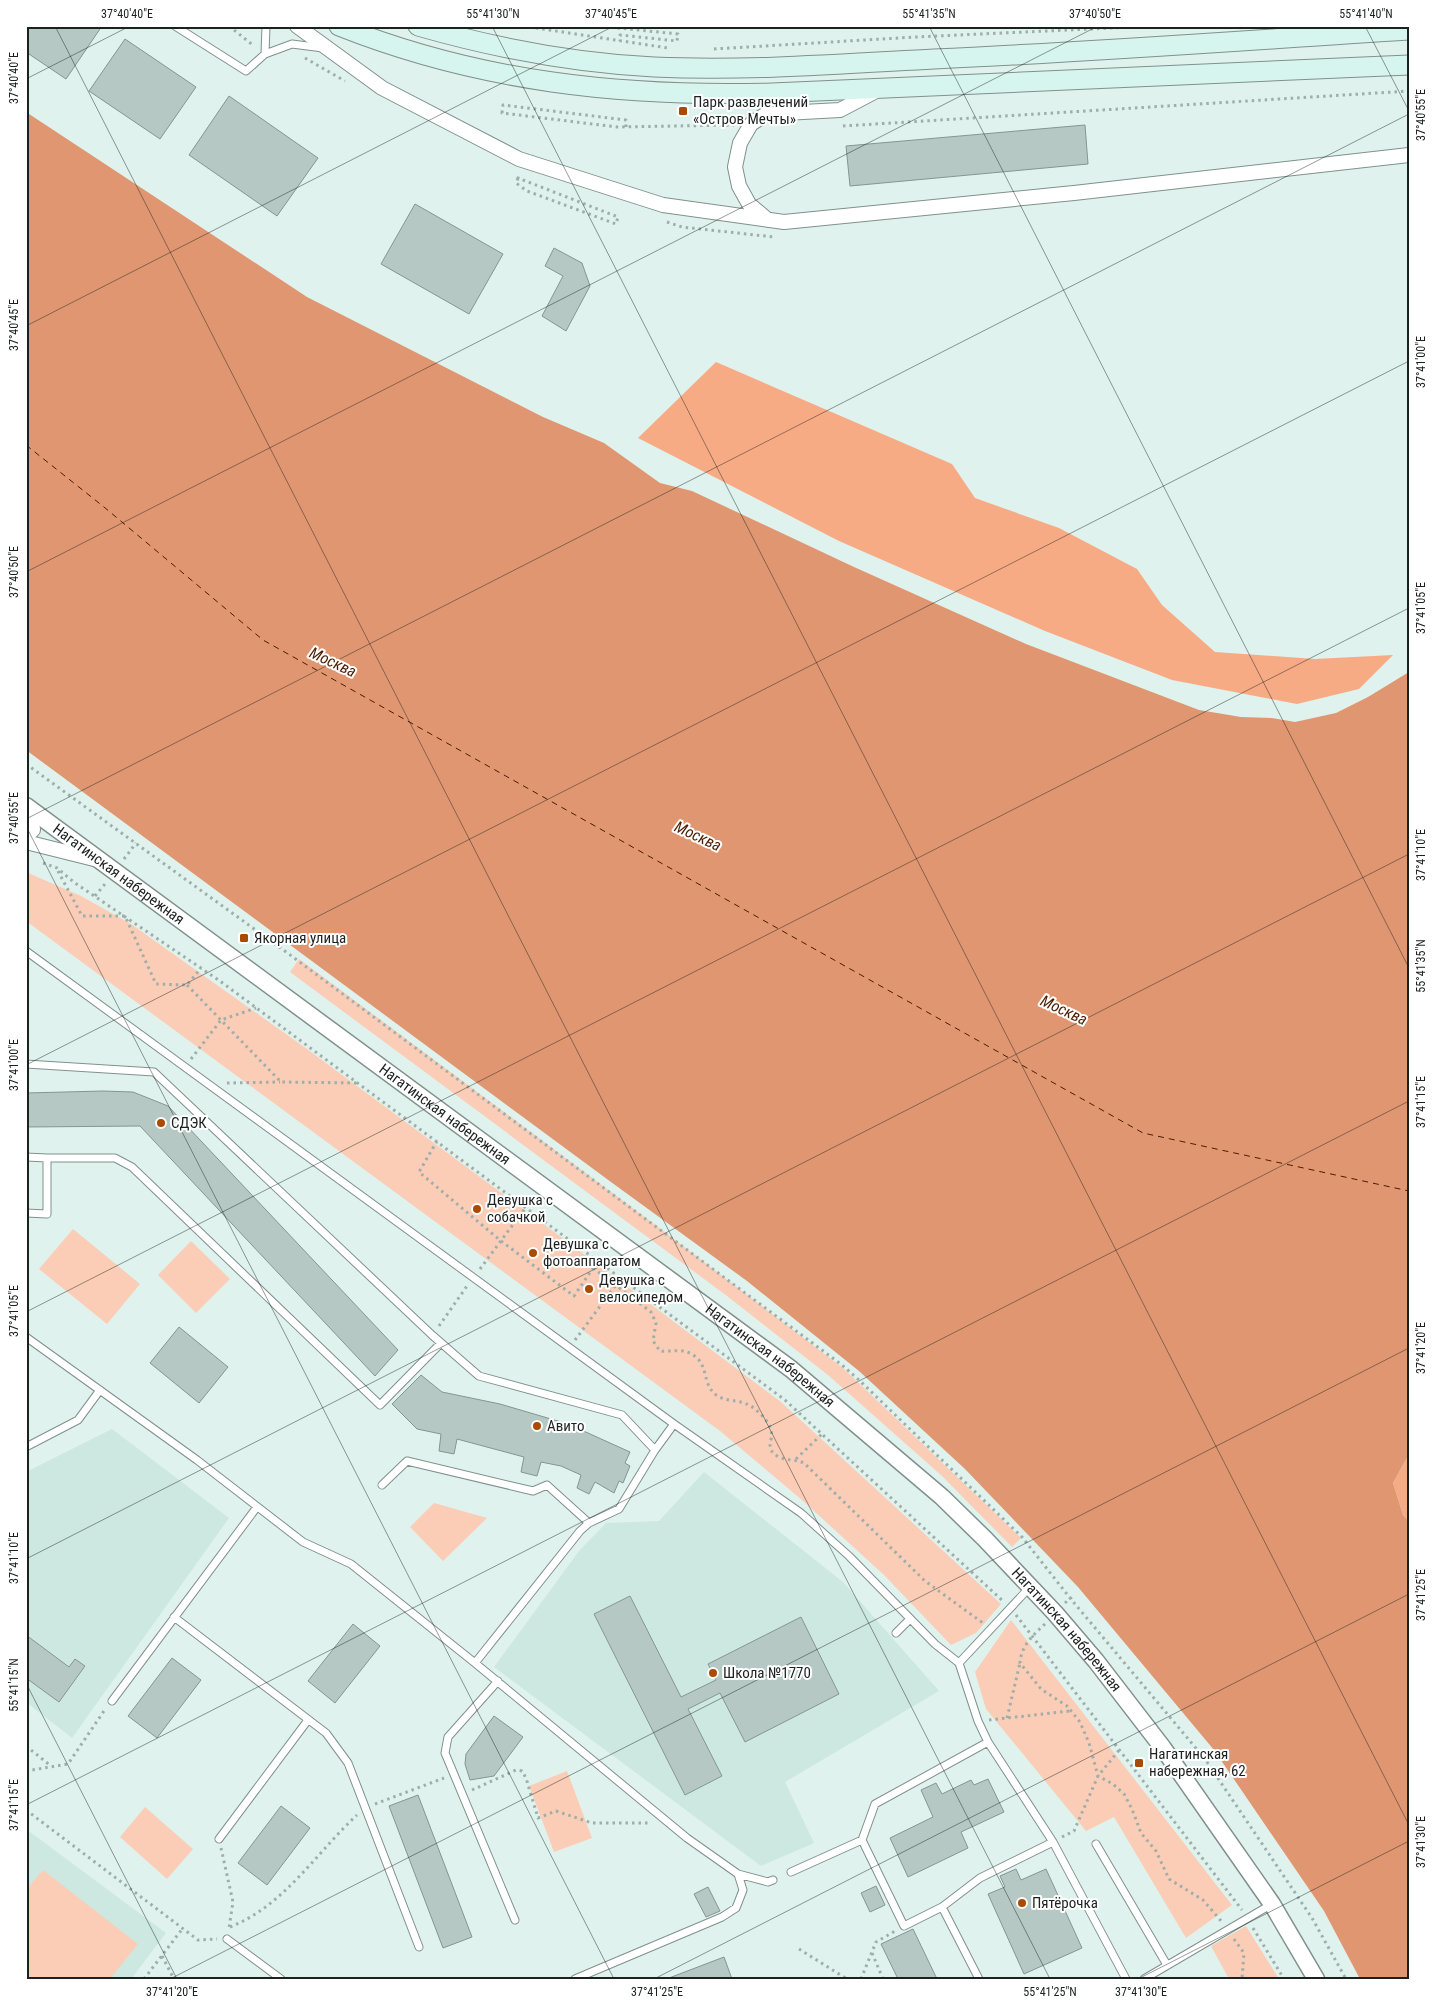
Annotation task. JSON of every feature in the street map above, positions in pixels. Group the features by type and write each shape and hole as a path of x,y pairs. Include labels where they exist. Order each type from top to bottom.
{"main road":[{"path":"340,26 375,40 451,63 490,72 608,90 689,94 881,88 1409,65"},
{"path":"418,26 534,54 613,63 691,68 772,67 975,57 1409,30"}],"street":[{"path":"297,26 382,88 518,159 663,205 784,222 1074,194 1409,155"},
{"path":"769,220 749,204 739,186 734,167 740,143 751,124 766,114 840,110 881,88"},
{"path":"26,836 33,830 29,808"},
{"name":"Нагатинская набережная","path":"29,808 791,1369 942,1497 1030,1586 1096,1661 1163,1748 1272,1904 1316,1979"},
{"path":"26,842 104,862"}],"lane":[{"path":"175,26 246,71 265,54 292,44 330,49"},
{"path":"265,54 266,26"},
{"path":"26,950 569,1348 801,1513 849,1556 935,1644 959,1663 978,1721 988,1742 1053,1842 1126,1979"},
{"path":"26,1064 154,1072 432,1335 479,1376 622,1415 655,1450"},
{"path":"26,1157 115,1158 132,1167 380,1405 441,1343"},
{"path":"26,1212 47,1214 47,1158"},
{"path":"26,1336 303,1542 351,1564 498,1681 669,1823 738,1874 768,1882 773,1880"},
{"path":"26,1447 78,1420 100,1390"},
{"path":"475,1663 580,1531 589,1524 619,1509 655,1450 674,1424"},
{"path":"382,1485 407,1462 533,1491 547,1485 589,1524"},
{"path":"112,1701 257,1507"},
{"path":"959,1663 1030,1586"},
{"path":"174,1617 326,1733 348,1763 419,1947"},
{"path":"896,1633 910,1619"},
{"path":"498,1681 448,1736 445,1753 515,1920"},
{"path":"219,1838 308,1720"},
{"path":"791,1872 862,1840 875,1804 988,1742"},
{"path":"862,1840 904,1926 942,1908 980,1878 1053,1842"},
{"path":"1096,1844 1167,1965"},
{"path":"575,1979 722,1917 736,1908 743,1890 738,1874"},
{"path":"1144,1979 1272,1904"},
{"path":"942,1908 979,1979"},
{"path":"227,1939 281,1979"}],"path":[{"path":"229,26 265,54"},
{"path":"523,26 676,49"},
{"path":"598,26 678,34 678,41 620,35 620,41"},
{"path":"712,49 1156,26"},
{"path":"841,126 1409,90"},
{"path":"626,127 626,120 503,105 502,113 626,127 740,125"},
{"path":"518,178 516,183 527,191 616,224 618,217 523,180"},
{"path":"125,916 82,916 57,868 257,1008 785,1400 1011,1608 1247,1918 1284,1979"},
{"path":"125,916 156,984 187,985 281,1082"},
{"path":"187,985 201,968"},
{"path":"184,1066 221,1020 257,1008"},
{"path":"208,1083 358,1083"},
{"path":"437,1141 419,1172 501,1241 574,1296 598,1262"},
{"path":"484,1265 526,1207"},
{"path":"593,1268 651,1312 656,1323 653,1341 660,1351 681,1351 694,1356 700,1361 705,1370 708,1385 717,1396 745,1402 767,1422 771,1430 769,1445 771,1450 784,1459 796,1459 804,1463 925,1581 991,1629"},
{"path":"432,1335 473,1278"},
{"path":"569,1348 621,1278"},
{"path":"796,1459 822,1434"},
{"path":"1007,1718 1021,1652 1033,1636"},
{"path":"1020,1663 1041,1690 1050,1694 1071,1711 1080,1722 1089,1743 1098,1776 1113,1784 1124,1794 1132,1808 1141,1834 1156,1851 1169,1879 1203,1900 1228,1929 1244,1953 1242,1979"},
{"path":"26,1771 68,1764 112,1701"},
{"path":"978,1721 1071,1711"},
{"path":"26,1746 52,1766"},
{"path":"1053,1842 1074,1831 1098,1776 1120,1749"},
{"path":"462,1794 516,1770 522,1771 526,1778 538,1818 556,1811 592,1824 669,1823"},
{"path":"229,1927 244,1922 274,1901 366,1808 454,1774"},
{"path":"26,1810 198,1940 227,1939 233,1902 219,1838"},
{"path":"860,1979 876,1942 904,1926"},
{"path":"144,1979 184,1928"},
{"path":"799,1948 847,1979"},
{"path":"872,1953 883,1979"},
{"path":"162,1956 174,1979"}],"shaded area":[{"path":"716,362 952,464 975,498 1059,528 1137,569 1162,605 1215,652 1315,659 1393,655 1359,689 1297,704 1172,680 1045,631 839,541 638,438"},
{"path":"26,872 81,896 131,924 307,1049 781,1402 1001,1604 976,1633 951,1645 884,1575 802,1500 720,1431 26,921"},
{"path":"299,959 658,1227 843,1368 1021,1538 1012,1547 942,1476 828,1375 727,1296 290,972"},
{"path":"73,1229 140,1284 107,1324 39,1269"},
{"path":"191,1241 230,1279 196,1313 158,1275"},
{"path":"112,1429 229,1518 72,1738 26,1702 26,1472"},
{"path":"1409,1454 1409,1522 1403,1515 1393,1483"},
{"name":"Школа №1770","path":"704,1472 843,1582 939,1691 785,1782 814,1843 761,1866 494,1667 579,1551 606,1523 659,1521"},
{"path":"434,1503 487,1518 443,1561 410,1527"},
{"path":"1011,1620 1232,1905 1186,1938 1114,1817 1086,1831 986,1709 975,1672"},
{"path":"567,1771 592,1838 554,1852 529,1786"},
{"path":"145,1807 193,1849 167,1879 120,1837"},
{"path":"26,1829 166,1933 131,1979 26,1979"},
{"path":"43,1870 138,1944 110,1979 26,1979 26,1890"},
{"path":"1246,1926 1279,1979 1229,1979 1211,1946"}],"water":[{"name":"Москва","path":"26,112 307,297 543,417 604,443 660,483 692,491 854,567 1026,644 1199,710 1241,717 1272,718 1295,722 1336,713 1368,697 1409,672 1409,1454 1393,1483 1403,1515 1409,1522 1409,1979 1360,1979 1324,1911 1214,1750 1078,1587 965,1469 859,1371 747,1281 26,750"}],"building":[{"path":"26,26 102,26 66,79 26,52"},
{"path":"125,39 196,87 160,139 89,91"},
{"path":"229,96 318,158 277,216 189,155"},
{"path":"1085,125 1088,164 850,186 846,146"},
{"path":"415,204 503,254 469,314 381,264"},
{"path":"554,248 582,263 590,286 566,331 542,316 563,276 545,266"},
{"path":"133,1092 168,1106 398,1350 375,1376 140,1126 26,1127 26,1093"},
{"path":"179,1327 228,1367 199,1403 150,1363"},
{"path":"421,1375 442,1392 500,1404 568,1424 630,1452 625,1463 630,1466 623,1483 619,1481 614,1493 595,1482 589,1494 577,1488 581,1475 561,1466 541,1462 537,1476 521,1472 524,1457 457,1439 454,1454 439,1451 441,1434 417,1429 392,1404"},
{"path":"630,1596 681,1697 716,1680 708,1664 801,1617 839,1694 745,1742 720,1693 688,1709 722,1776 685,1795 594,1614"},
{"path":"353,1624 380,1646 335,1703 308,1681"},
{"path":"26,1635 69,1667 75,1659 85,1666 59,1702 26,1678"},
{"path":"172,1658 201,1680 157,1738 128,1716"},
{"path":"494,1716 523,1737 494,1776 470,1780 465,1764 466,1754"},
{"path":"988,1779 1004,1812 961,1832 968,1848 908,1877 890,1838 933,1817 921,1790 936,1783 942,1794 971,1780 974,1785"},
{"path":"418,1795 472,1937 443,1948 389,1806"},
{"path":"281,1806 310,1828 267,1885 238,1863"},
{"path":"1016,1869 1021,1880 1046,1869 1082,1948 1024,1974 988,1894 1005,1887 1000,1876"},
{"path":"876,1886 885,1905 870,1912 861,1893"},
{"path":"708,1887 720,1911 706,1917 694,1894"},
{"path":"913,1929 937,1979 898,1979 881,1944"},
{"path":"724,1957 732,1979 669,1979 669,1978"}],"ferry route":[{"path":"26,445 104,507 263,640 1143,1133 1409,1191"}],"place":[{"name":"Парк развлечений «Остров Мечты»","path":"683,111"},
{"name":"Якорная улица","path":"244,938"},
{"name":"СДЭК","path":"161,1123"},
{"name":"Девушка с собачкой","path":"477,1209"},
{"name":"Девушка с фотоаппаратом","path":"533,1253"},
{"name":"Девушка с велосипедом","path":"589,1289"},
{"name":"Авито","path":"537,1426"},
{"name":"Школа №1770","path":"713,1673"},
{"name":"Нагатинская набережная, 62","path":"1139,1763"},
{"name":"Пятёрочка","path":"1022,1903"}]}
